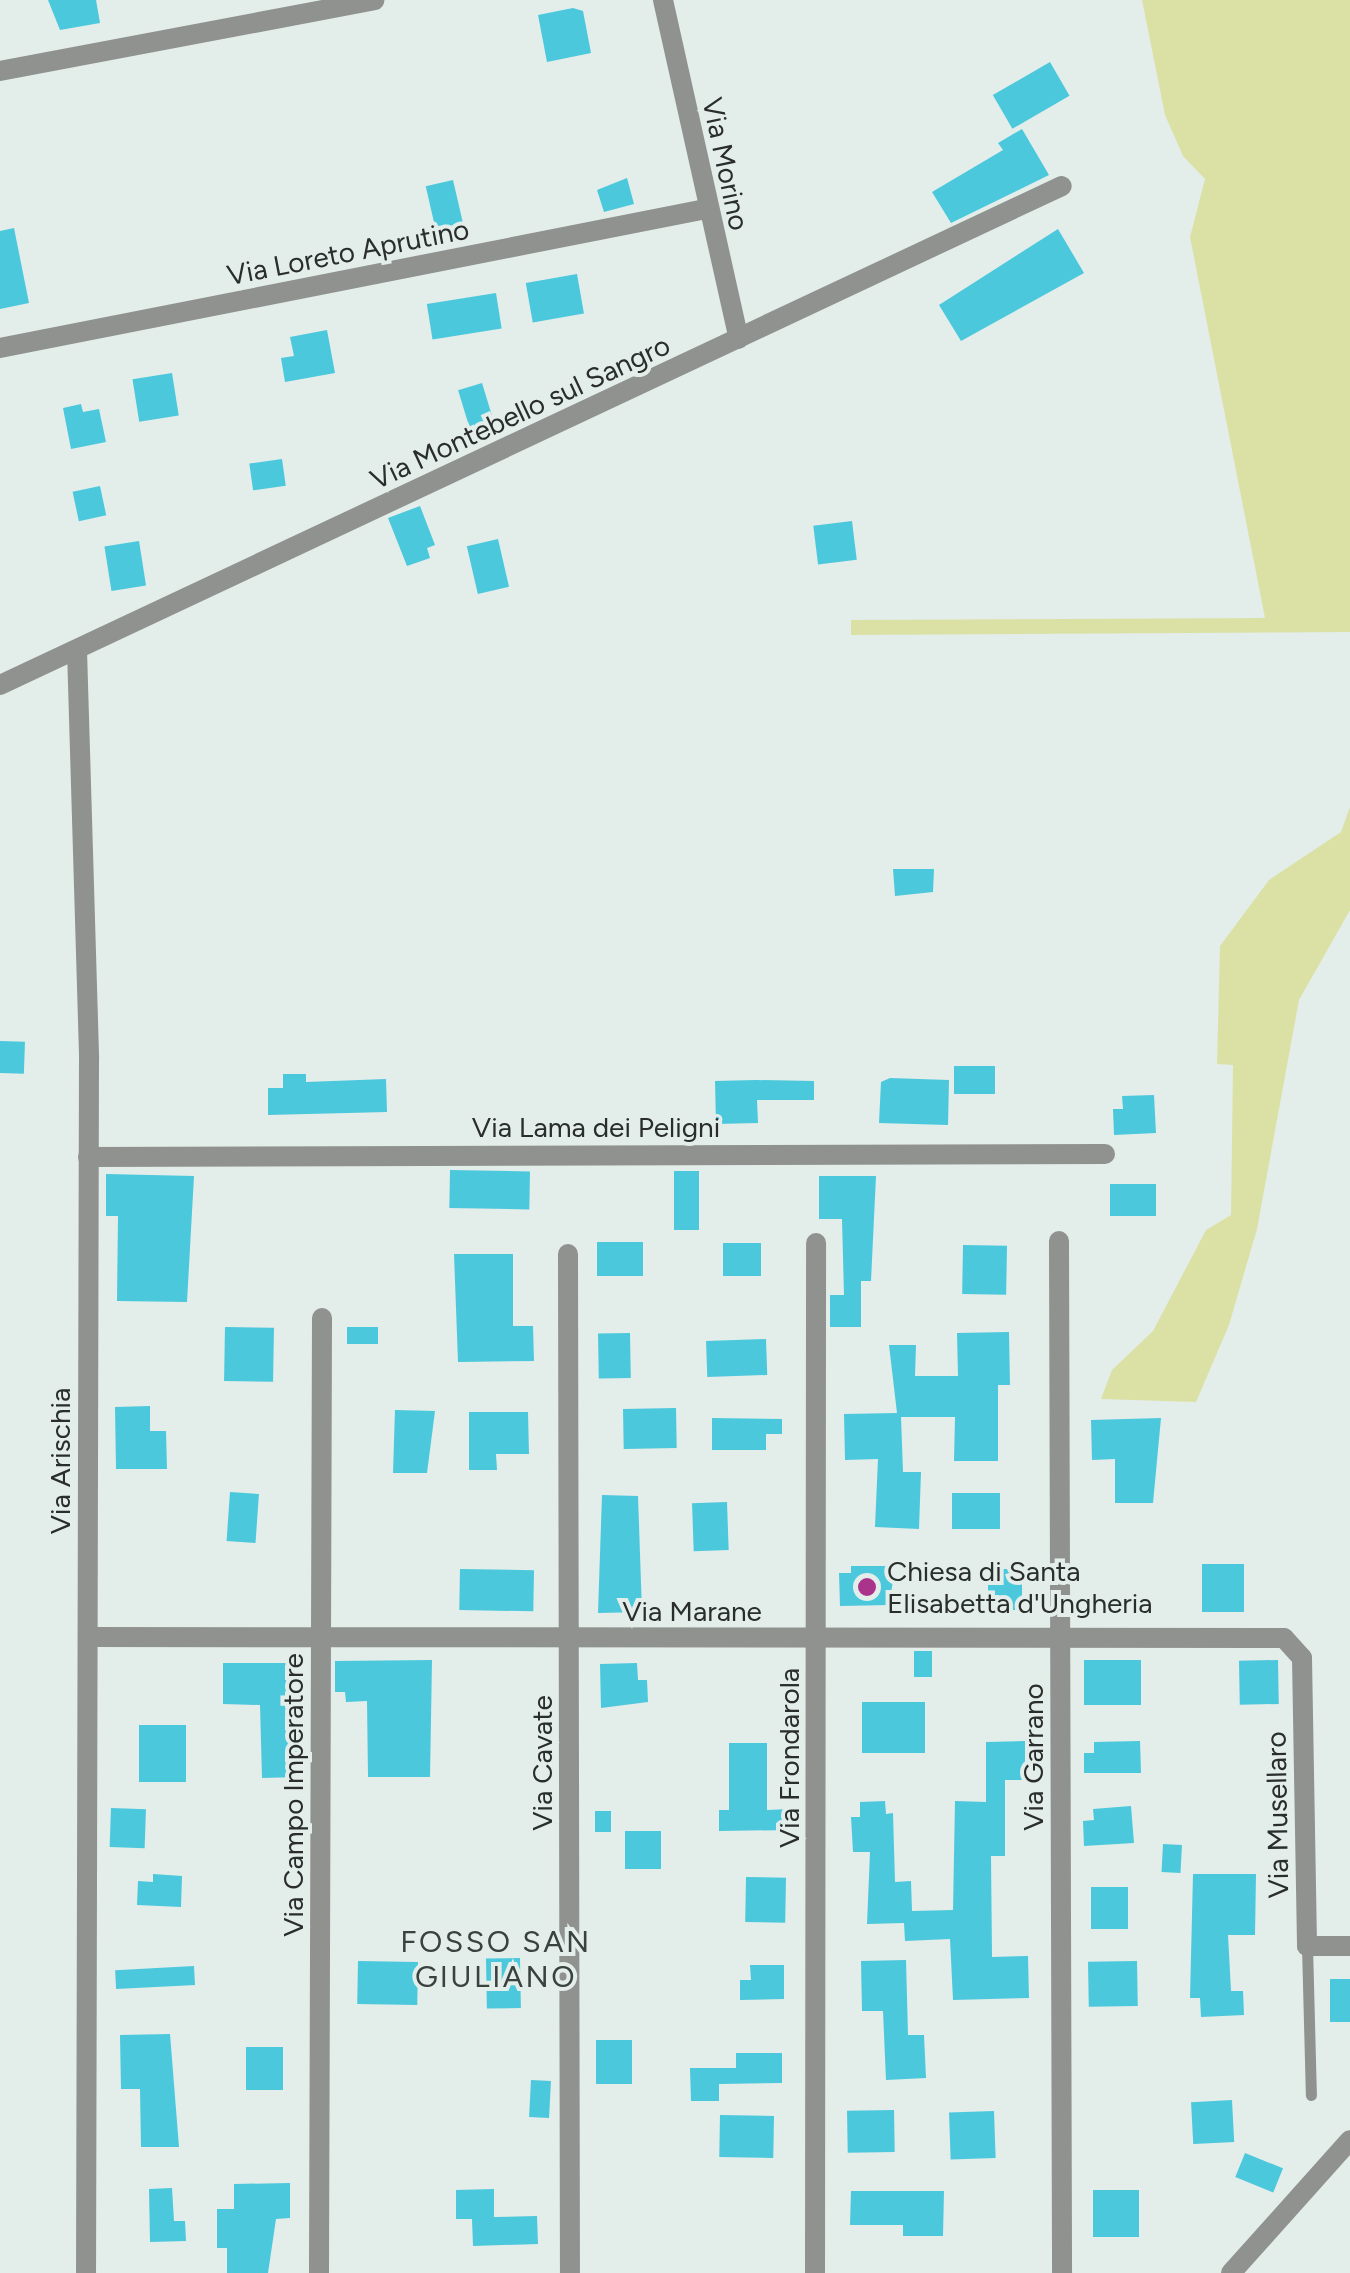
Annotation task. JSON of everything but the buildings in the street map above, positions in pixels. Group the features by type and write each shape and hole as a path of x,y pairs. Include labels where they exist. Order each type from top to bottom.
{"street":[{"path":"0,72 374,0"},
{"name":"Via Morino","path":"663,0 706,209 739,340"},
{"name":"Via Montebello sul Sangro","path":"0,685 1062,186"},
{"name":"Via Loreto Aprutino","path":"0,348 706,209"},
{"name":"Via Arischia","path":"77,650 88,1157 86,2273"},
{"name":"Via Lama dei Peligni","path":"88,1157 1105,1154"},
{"name":"Via Garrano","path":"1059,1241 1062,2273"},
{"name":"Via Frondarola","path":"815,2273 816,1244"},
{"name":"Via Cavate","path":"568,1254 570,2273"},
{"name":"Via Campo Imperatore","path":"319,2273 322,1318"},
{"name":"Via Marane","path":"88,1636 1294,1642"},
{"name":"Via Musellaro","path":"1294,1642 1302,1658 1306,1946"},
{"path":"1306,1946 1350,1946"},
{"path":"1232,2273 1350,2140"}],"lane":[{"path":"1306,1946 1311,2096"}],"green space":[{"path":"1142,0 1350,0 1350,632 851,635 851,620 1265,618 1190,237 1205,179 1183,156 1165,115"},
{"path":"1350,807 1350,910 1299,1000 1257,1229 1229,1325 1196,1402 1101,1399 1112,1370 1153,1331 1206,1230 1231,1215 1233,1065 1217,1064 1220,946 1269,880 1341,832"}],"place":[{"name":"Chiesa di Santa Elisabetta d'Ungheria","path":"867,1587"}],"district":[{"name":"FOSSO SAN GIULIANO","path":"496,1959"}]}
